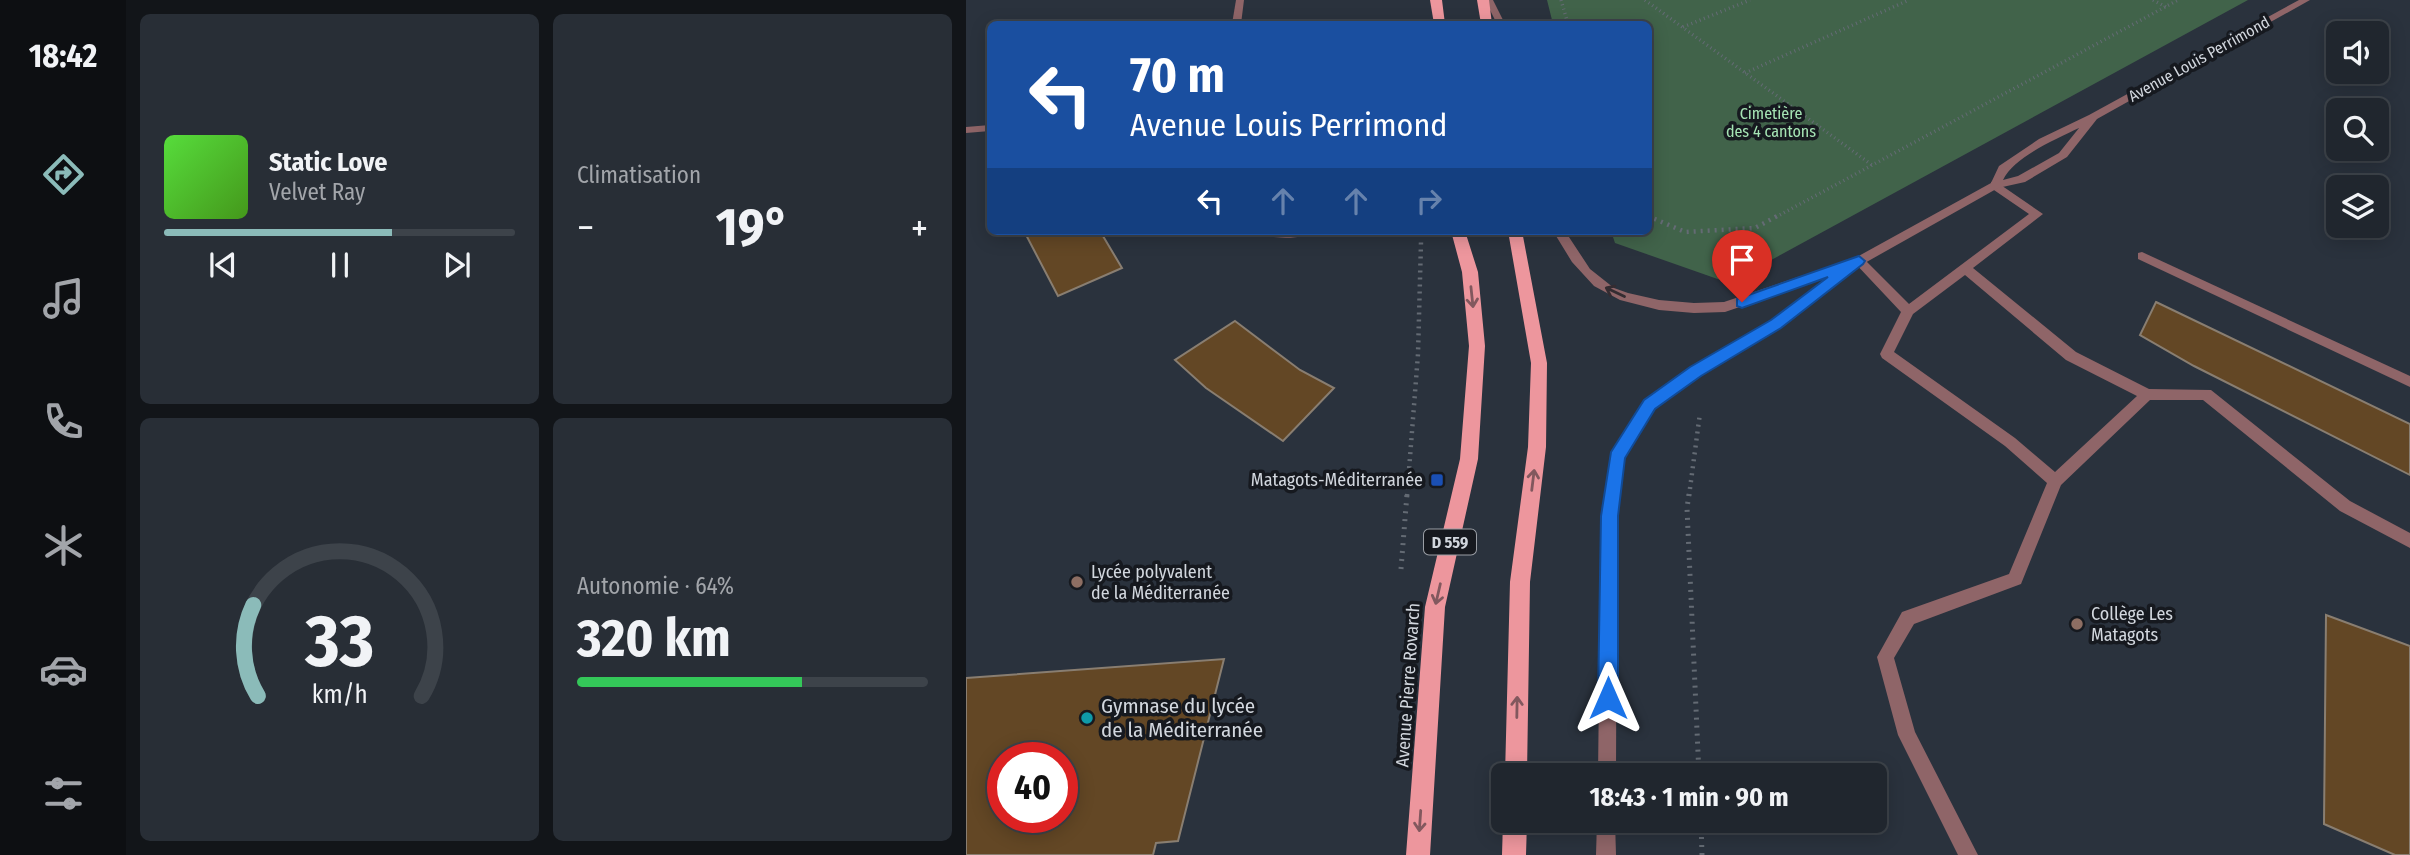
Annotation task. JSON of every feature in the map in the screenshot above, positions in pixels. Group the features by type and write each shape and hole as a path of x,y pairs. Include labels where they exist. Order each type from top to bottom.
{"main road":[{"path":"1436,0 1440,21"},
{"path":"1483,0 1486,21"},
{"name":"Avenue Pierre Rovarch","path":"1418,855 1435,607 1469,459 1477,346 1470,272 1459,235"},
{"path":"1516,235 1539,363 1537,447 1520,582 1516,763"},
{"path":"1514,855 1515,833"}],"street":[{"path":"1237,21 1240,0"},
{"path":"1489,0 1500,21"},
{"name":"Avenue Louis Perrimond","path":"1995,185 2003,168 2043,141 2093,117 2306,0"},
{"path":"1607,763 1609,516 1617,457 1650,404 1695,371 1776,324 1859,261 1995,185 2021,179 2063,155 2093,117"},
{"path":"966,130 987,128"},
{"path":"1995,185 2037,214 1908,311 1887,354 2010,442 2055,481"},
{"path":"1561,235 1570,252 1599,284 1623,296 1664,306 1704,310 1725,307 1859,261"},
{"path":"2142,256 2410,382"},
{"path":"1859,261 1908,311"},
{"path":"1965,268 2071,356 2147,395 2206,394 2345,506 2410,541"},
{"path":"1968,855 1907,734 1885,657 1908,618 2015,579 2055,481 2147,395"},
{"path":"1606,833 1606,855"}],"path":[{"path":"1561,0 1567,21"},
{"path":"1646,0 1872,165"},
{"path":"1683,27 1750,0"},
{"path":"1745,73 1909,0"},
{"path":"2153,0 2166,6"},
{"path":"1652,218 1685,232 1755,228 2178,0"},
{"path":"1400,582 1418,354 1422,235"},
{"path":"1698,763 1687,508 1702,406"},
{"path":"1701,833 1702,855"}],"green space":[{"name":"Cimetière des 4 cantons","path":"1547,0 2248,0 1729,283 1615,243 1612,235 1652,235 1652,21 1552,21"}],"building":[{"path":"1026,235 1102,235 1122,268 1058,296"},
{"path":"2156,302 2410,424 2410,475 2194,366 2140,335"},
{"path":"1235,321 1300,370 1334,388 1283,441 1206,388 1175,360"},
{"path":"2326,615 2410,646 2410,855 2395,855 2324,824"},
{"name":"Gymnase du lycée de la Méditerranée","path":"1224,659 1178,841 1156,843 1153,855 966,855 966,678"}],"place":[{"name":"Matagots-Méditerranée","path":"1437,480"},
{"name":"Lycée polyvalent de la Méditerranée","path":"1077,582"},
{"name":"Collège Les Matagots","path":"2077,624"},
{"name":"Gymnase du lycée de la Méditerranée","path":"1087,718"}],"route":[{"path":"1608,698 1609,516 1617,457 1650,404 1695,371 1776,324 1859,261 1742,302"}]}
